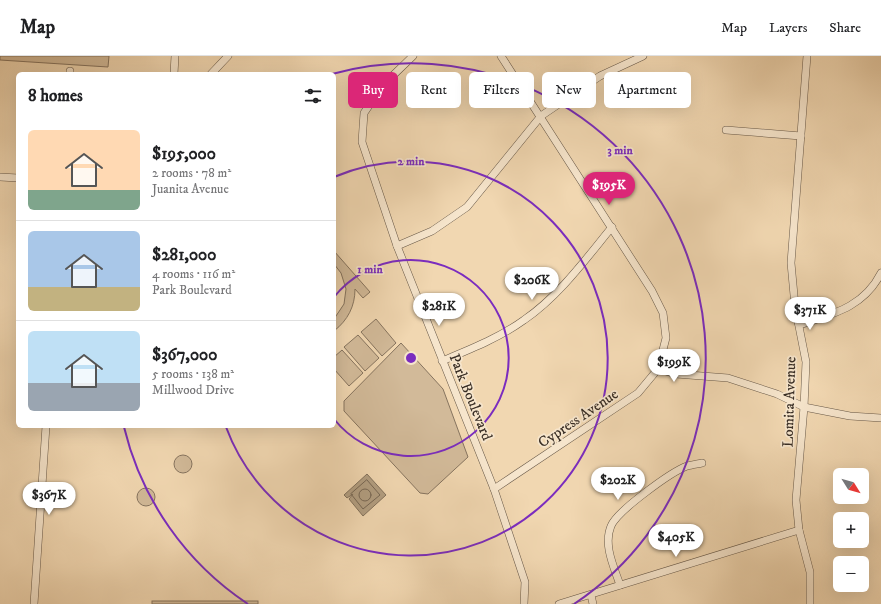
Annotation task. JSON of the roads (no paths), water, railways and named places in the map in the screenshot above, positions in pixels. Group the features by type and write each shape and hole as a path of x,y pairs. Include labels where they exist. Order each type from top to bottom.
{"street":[{"path":"174,72 175,56"},
{"path":"213,72 228,56"},
{"name":"Park Boulevard","path":"413,56 383,85 364,113 362,142 397,246 494,489 525,582 524,604"},
{"path":"501,56 541,116 652,291 663,313 666,338 658,370 676,374 728,378 777,394 804,407 850,416 881,418"},
{"path":"397,246 432,231 467,207 541,116 600,76 644,56"},
{"name":"Lomita Avenue","path":"807,56 791,264 795,306 806,362 804,407 796,500 798,530 810,572 810,604"},
{"path":"726,130 801,136"},
{"path":"0,176 16,178"},
{"path":"442,361 487,343 525,320 564,284 612,228"},
{"path":"799,325 834,314 861,300 881,273"},
{"name":"Cypress Avenue","path":"494,489 638,393 658,370"},
{"path":"34,604 46,428"},
{"path":"620,585 608,541 611,526 619,513 631,502 686,467 702,463"},
{"path":"559,604 798,530"},
{"path":"590,595 593,604"}],"water":[{"path":"367,474 386,495 363,516 349,499 353,494 347,498 344,495"}]}
